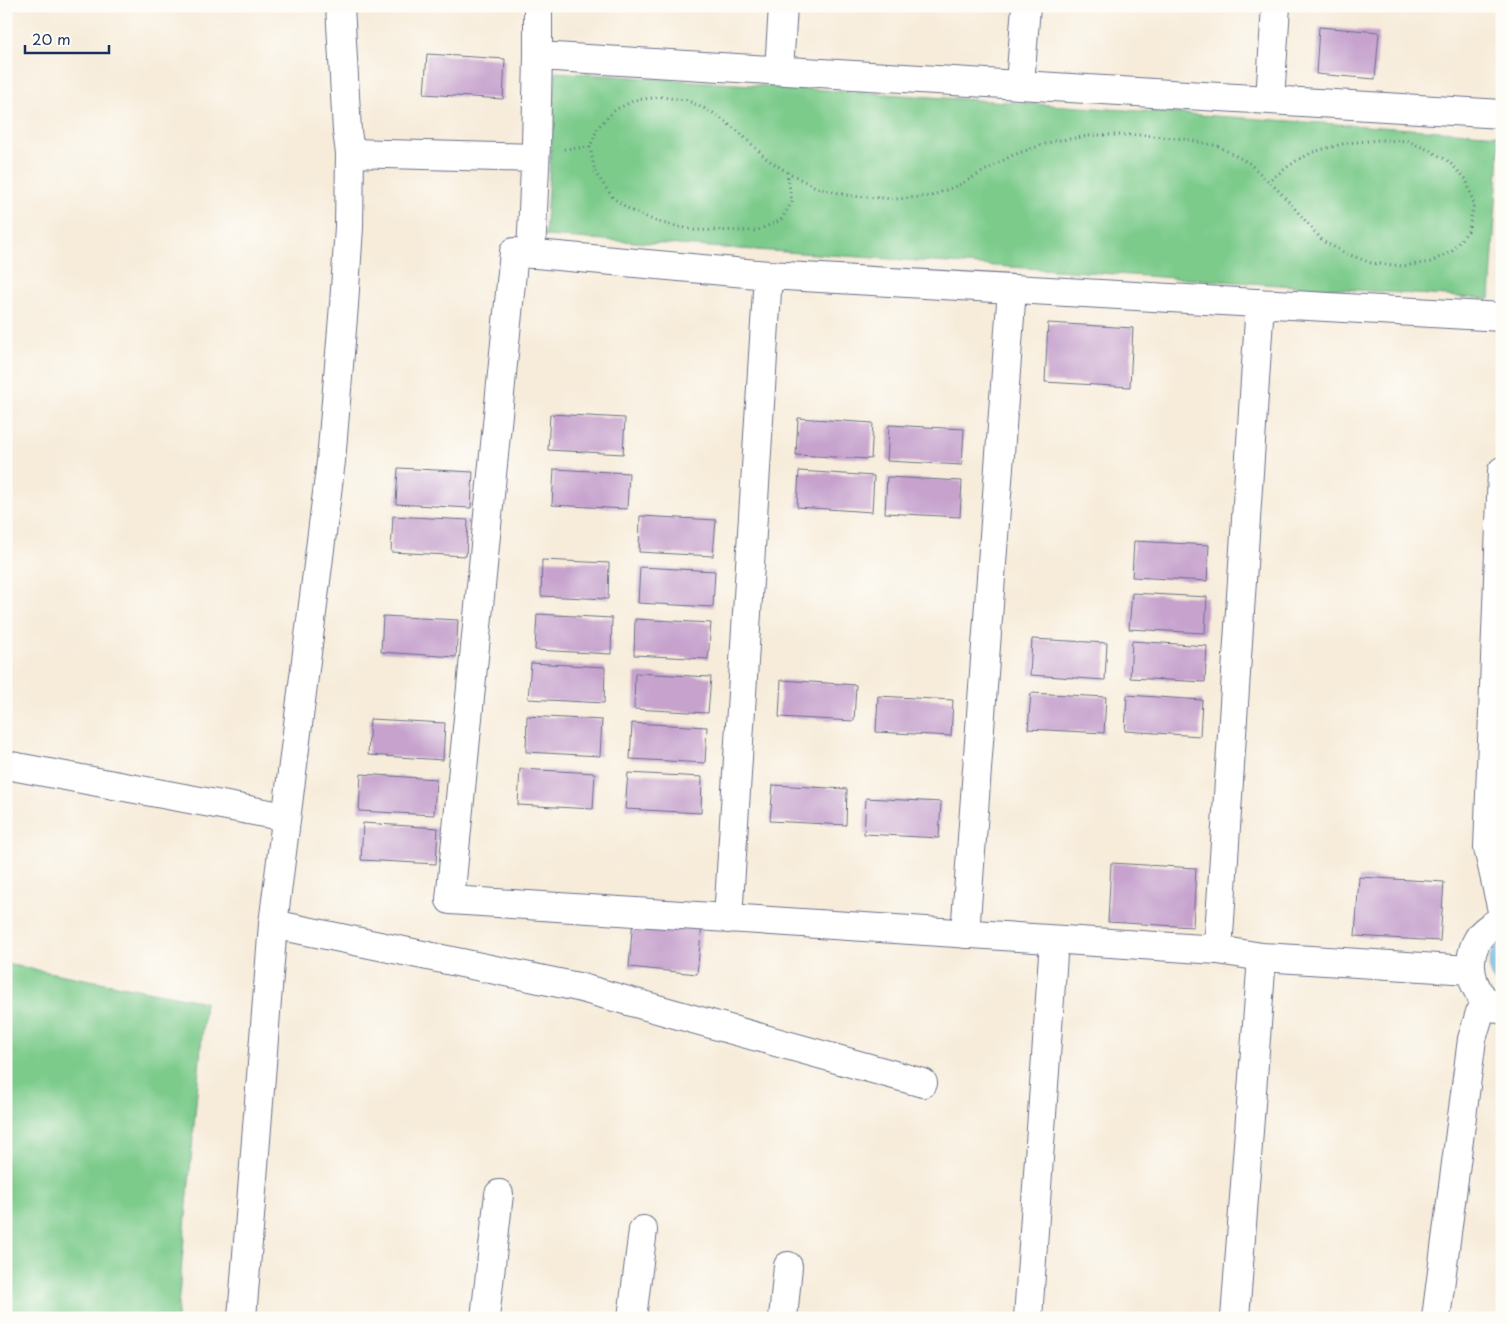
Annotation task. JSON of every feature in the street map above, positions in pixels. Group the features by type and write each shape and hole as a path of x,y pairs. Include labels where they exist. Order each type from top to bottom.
{"street":[{"path":"242,1318 273,924 331,461 344,305 349,227 350,153 340,6"},
{"path":"530,254 535,158 538,6"},
{"path":"779,70 783,6"},
{"path":"1020,84 1026,6"},
{"path":"1270,100 1276,6"},
{"path":"538,56 1502,114"},
{"path":"350,153 535,158"},
{"path":"1470,970 1262,957 1218,950 450,900 514,252 768,275 1502,317"},
{"path":"728,919 768,275"},
{"path":"965,934 1012,289"},
{"path":"1218,950 1260,303"},
{"path":"1502,471 1488,848 1502,911"},
{"path":"6,765 286,817"},
{"path":"1436,1318 1472,1039 1493,1004 1475,986 1470,970 1472,954 1478,938 1490,926 1502,920"},
{"path":"273,924 578,987 924,1083"},
{"path":"1028,1318 1054,940"},
{"path":"1235,1318 1262,957"},
{"path":"484,1318 499,1194"},
{"path":"632,1318 643,1230"},
{"path":"782,1318 788,1266"}],"path":[{"path":"787,172 792,202 781,220 756,231 694,230 658,222 632,211 613,198 595,172 590,147 598,127 615,110 635,100 661,97 686,100 712,112 739,132 767,159 817,188 851,196 896,199 931,196 961,184 1013,155 1054,141 1096,135 1143,135 1185,139 1218,146 1249,163 1324,242 1371,263 1403,266 1431,262 1452,251 1468,231 1474,204 1466,179 1448,162 1429,150 1407,141 1379,140 1346,143 1313,152 1296,161 1268,181"}],"green space":[{"path":"556,72 1500,135 1490,299 545,236"},
{"path":"6,964 205,1002 177,1318 6,1318"}],"water":[{"path":"1502,940 1502,990 1492,979 1489,965 1492,952"}],"building":[{"path":"1319,27 1379,32 1375,79 1316,74"},
{"path":"427,54 505,59 503,99 424,94"},
{"path":"1048,323 1133,328 1130,387 1045,382"},
{"path":"550,414 625,418 623,454 548,450"},
{"path":"798,418 873,423 871,459 796,455"},
{"path":"889,425 964,429 962,465 887,461"},
{"path":"398,468 473,472 471,508 396,504"},
{"path":"554,469 629,473 627,509 552,505"},
{"path":"799,471 874,476 872,512 797,507"},
{"path":"887,477 962,481 960,517 885,513"},
{"path":"393,516 468,520 466,556 391,552"},
{"path":"640,516 716,520 713,556 639,552"},
{"path":"1134,541 1209,545 1207,581 1132,577"},
{"path":"542,560 609,563 608,599 541,596"},
{"path":"640,567 715,571 713,607 638,603"},
{"path":"1132,593 1207,597 1205,633 1129,629"},
{"path":"537,614 612,618 611,654 535,650"},
{"path":"383,616 458,620 456,657 381,652"},
{"path":"635,619 711,623 708,659 634,655"},
{"path":"1032,639 1107,643 1105,680 1030,675"},
{"path":"1132,641 1207,646 1205,682 1130,678"},
{"path":"531,663 605,667 604,703 528,699"},
{"path":"635,673 711,677 708,713 634,709"},
{"path":"781,680 856,685 854,721 779,717"},
{"path":"1031,693 1106,697 1104,733 1028,729"},
{"path":"1127,695 1202,700 1200,736 1125,731"},
{"path":"878,696 953,700 951,736 876,732"},
{"path":"527,716 602,720 600,756 526,752"},
{"path":"370,719 445,723 443,760 368,755"},
{"path":"632,723 707,727 705,763 630,759"},
{"path":"520,769 595,773 593,809 518,805"},
{"path":"628,773 702,777 701,813 625,809"},
{"path":"361,774 436,779 434,815 359,811"},
{"path":"773,785 847,789 846,825 770,821"},
{"path":"866,798 941,802 939,838 864,834"},
{"path":"363,823 438,828 436,864 361,860"},
{"path":"1111,863 1196,868 1193,927 1108,922"},
{"path":"1359,877 1444,882 1440,941 1355,936"},
{"path":"633,918 702,925 697,974 629,967"}]}
